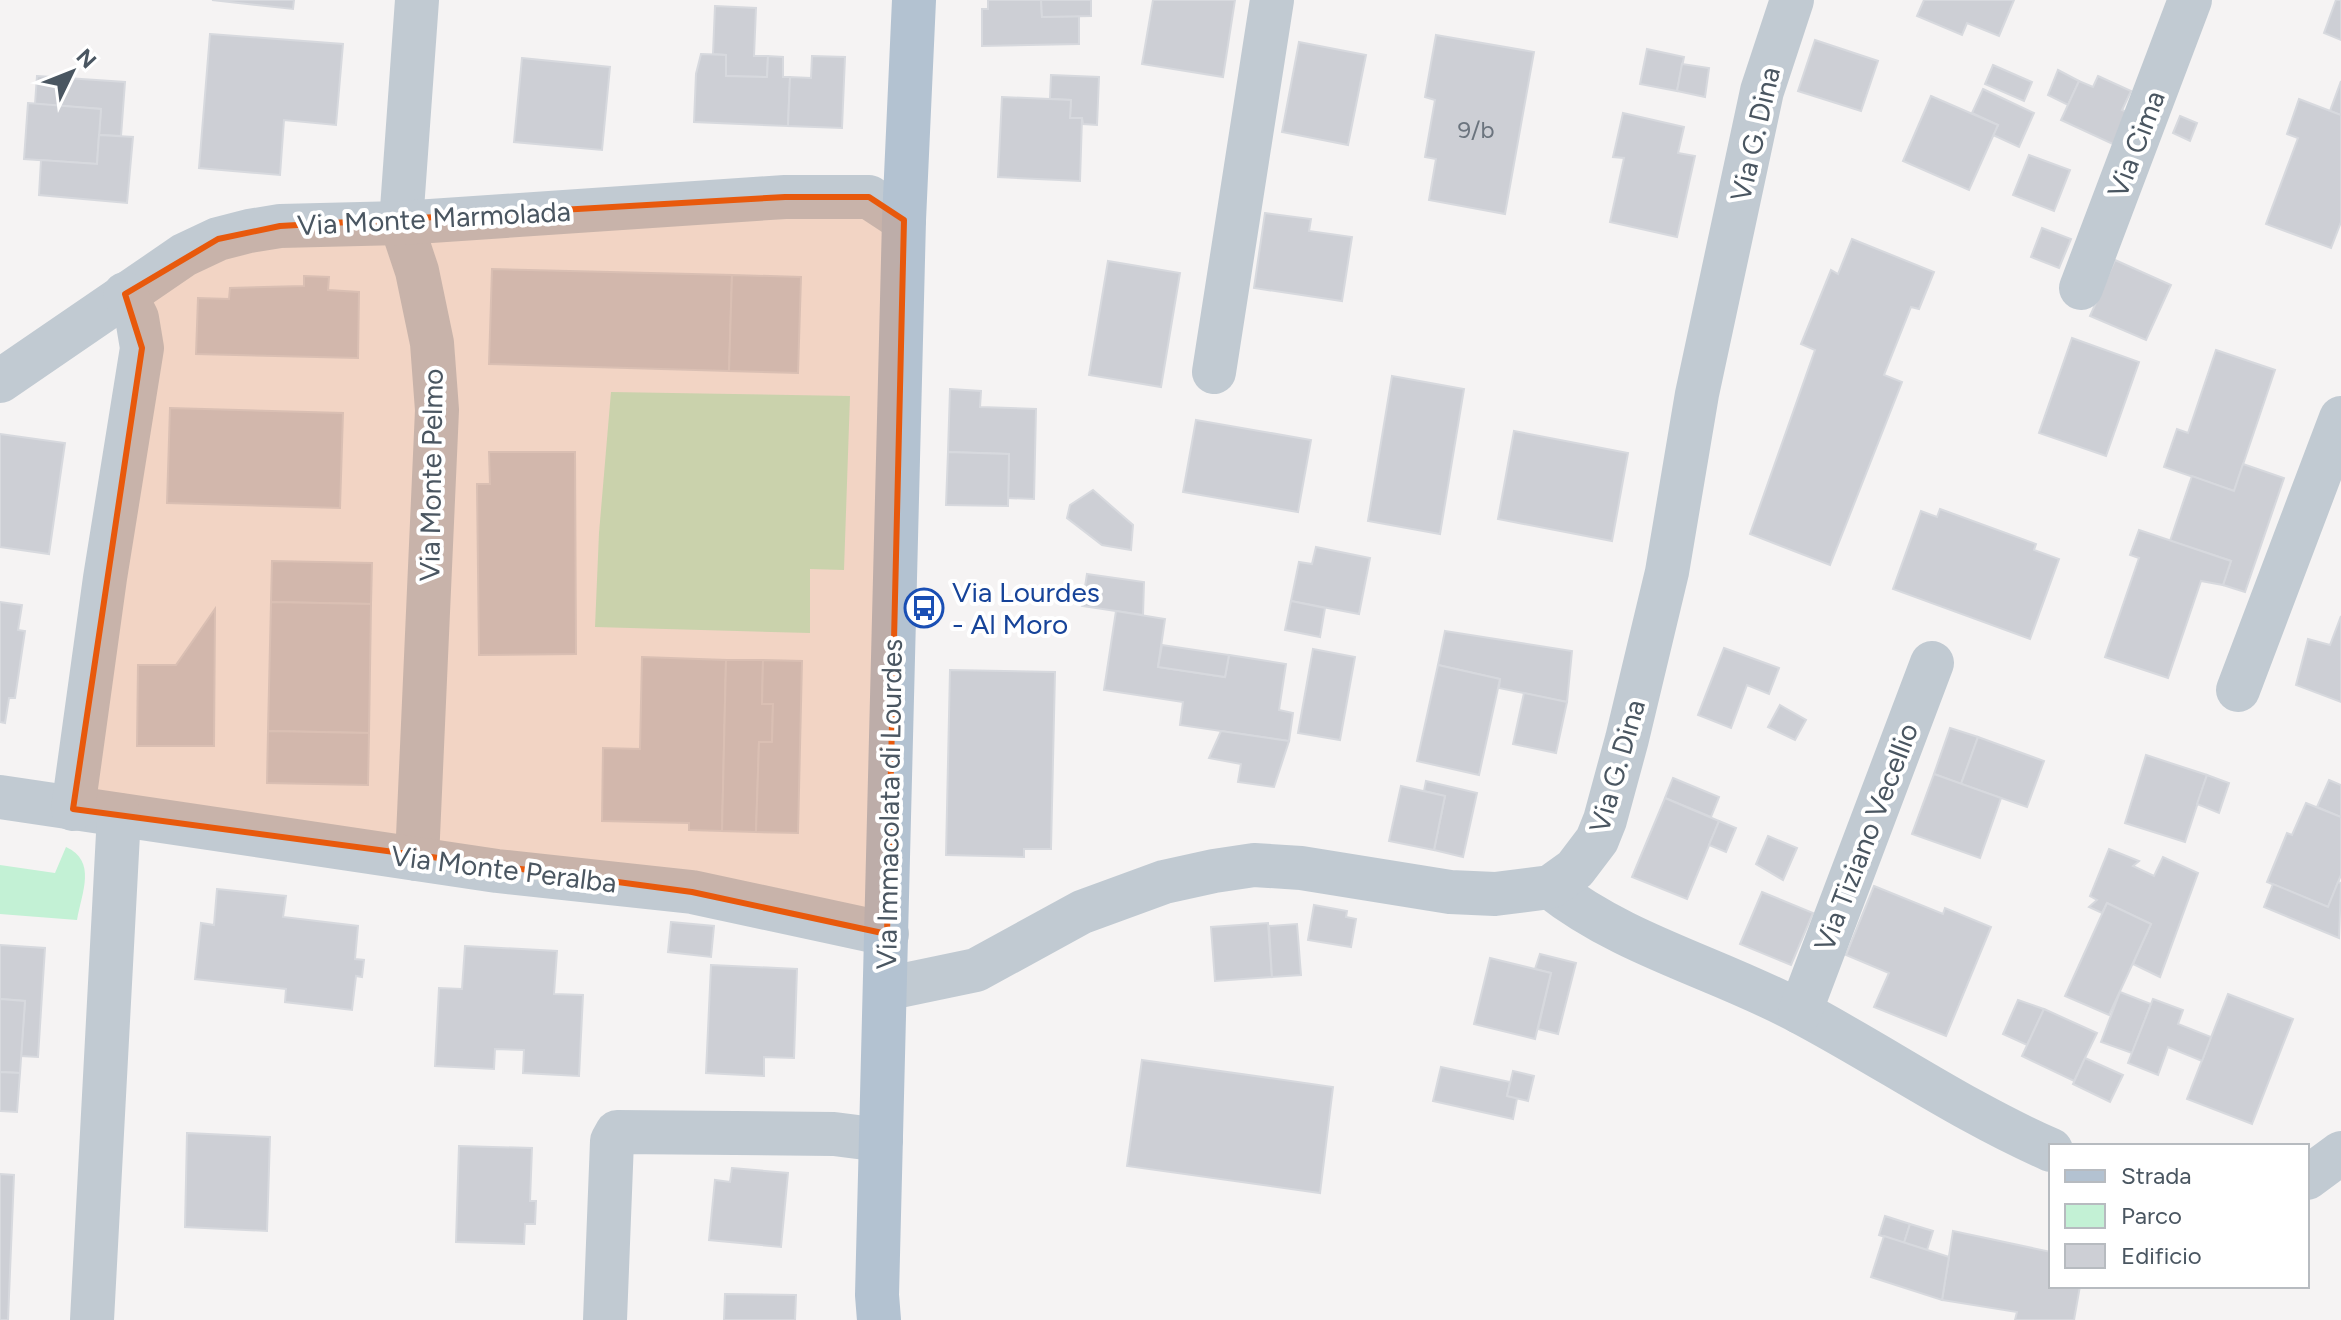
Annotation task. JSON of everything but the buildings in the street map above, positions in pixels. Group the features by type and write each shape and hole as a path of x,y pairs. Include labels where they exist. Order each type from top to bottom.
{"main road":[{"name":"Via Immacolata di Lourdes","path":"876,1312 904,220 914,0"}],"street":[{"name":"Via Monte Pelmo","path":"417,0 401,223 417,271 432,343 437,410 417,859"},
{"path":"1214,372 1272,0"},
{"name":"Via G. Dina","path":"1550,887 1575,869 1597,840 1616,780 1667,572 1697,394 1762,91 1792,0"},
{"name":"Via Cima","path":"2081,288 2190,0"},
{"name":"Via Monte Marmolada","path":"0,381 184,255 233,235 280,226 401,223 785,197 869,197 904,220"},
{"path":"73,809 105,578 142,348 137,318 125,294"},
{"path":"2238,690 2341,418"},
{"name":"Via Tiziano Vecellio","path":"1800,1012 1932,663"},
{"name":"Via Monte Peralba","path":"0,797 417,859 692,892 887,934"},
{"path":"92,1320 119,815"},
{"path":"885,989 976,970 1093,907 1164,882 1214,871 1254,865 1301,868 1450,892 1495,894 1550,887 1605,924 1800,1012 1945,1099 2049,1149"},
{"path":"605,1320 612,1141 617,1132 834,1134 881,1140"},
{"path":"2309,1177 2341,1153"}],"highlighted area":[{"path":"785,197 869,197 904,220 887,934 692,892 73,809 142,348 125,294 218,239 280,226"}],"green space":[{"path":"611,392 850,396 844,570 810,569 810,633 595,627"},
{"path":"66,847 82,860 84,869 84,888 77,920 0,914 0,865 55,873"}],"place":[{"name":"Via Lourdes - Al Moro","path":"924,608"}]}
